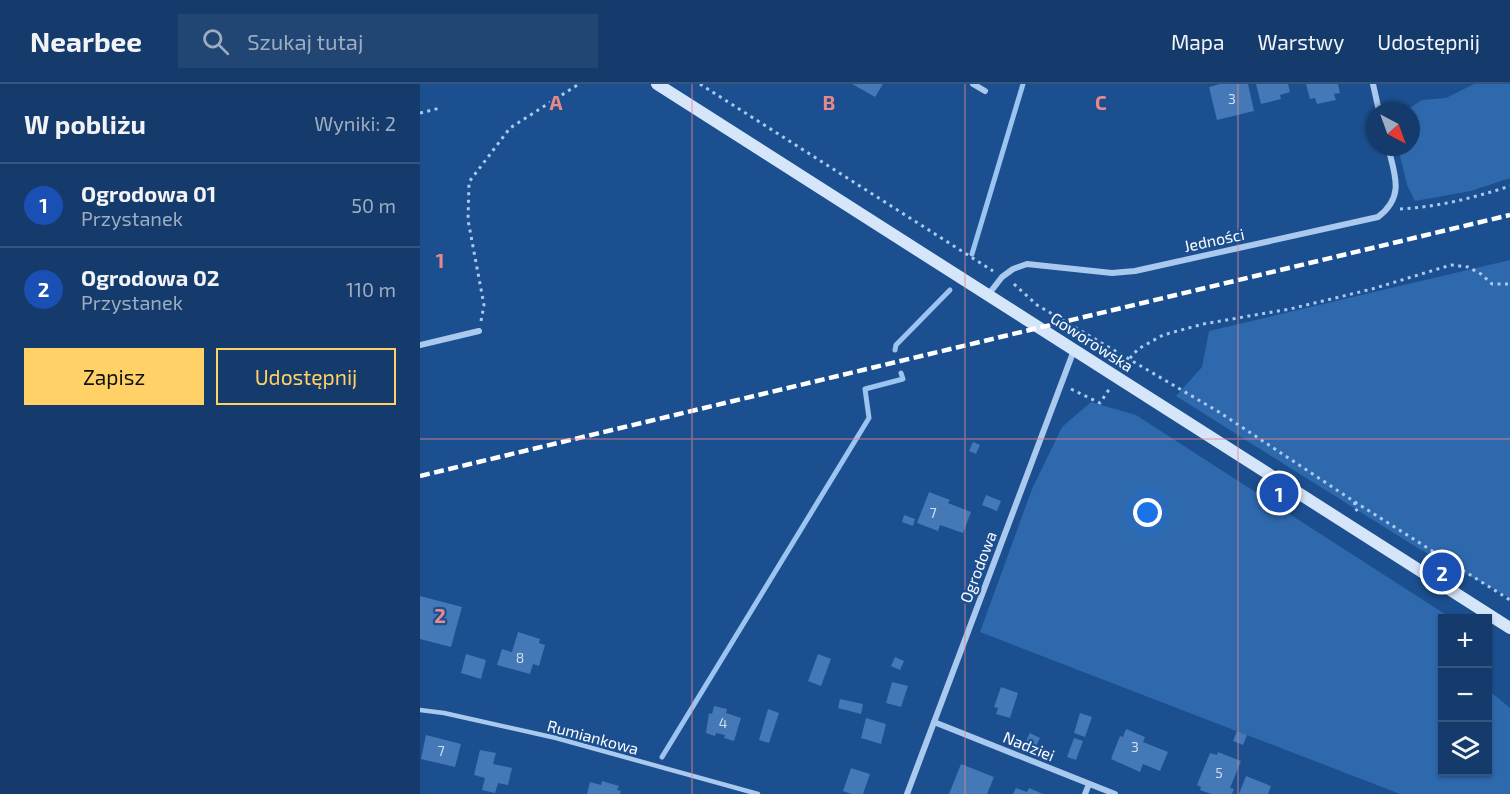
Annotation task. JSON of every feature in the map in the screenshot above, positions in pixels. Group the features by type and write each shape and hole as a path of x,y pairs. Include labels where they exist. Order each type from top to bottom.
{"main road":[{"name":"Goworowska","path":"657,84 1510,628"}],"street":[{"path":"972,84 985,91"},
{"path":"1373,84 1377,102"},
{"path":"1389,209 1395,198 1396,181 1390,156"},
{"name":"Jedności","path":"988,295 1002,277 1013,268 1027,264 1112,273 1135,271 1378,217 1389,209"},
{"path":"420,345 479,332"},
{"name":"Ogrodowa","path":"907,794 1074,350"},
{"name":"Nadziei","path":"934,722 1115,794"},
{"path":"1085,794 1089,784"}],"lane":[{"name":"Rumiankowa","path":"420,710 444,713 556,738 759,794"}],"path":[{"path":"479,332 484,305 468,220 469,182 510,128 579,84"},
{"path":"700,84 1019,288 1037,305 1219,412 1510,600"},
{"path":"420,113 440,108"},
{"path":"1389,209 1427,207 1472,199 1510,186"},
{"path":"1061,384 1100,403 1128,358 1164,335 1203,324 1290,309 1372,289 1451,265 1468,267 1481,274 1492,284 1510,284"}],"shaded area":[{"path":"1474,84 1510,84 1510,178 1471,191 1415,201 1407,185 1400,156 1420,156 1419,102 1446,98"},
{"path":"1510,260 1510,598 1416,547 1176,396 1202,367 1209,331"},
{"path":"1091,402 1136,415 1445,614 1438,614 1438,776 1492,776 1492,693 1510,708 1510,794 1400,794 980,632 1032,489 1062,427"}],"building":[{"path":"852,84 883,84 875,97"},
{"path":"1220,84 1248,84 1254,111 1217,120 1209,87"},
{"path":"1256,84 1288,84 1290,92 1280,95 1281,99 1261,104"},
{"path":"1306,84 1338,84 1340,93 1334,94 1336,100 1317,104 1315,98 1310,99"},
{"path":"973,442 980,445 976,454 969,451"},
{"path":"929,492 950,500 948,503 971,512 963,533 940,525 938,531 917,523"},
{"path":"986,495 1001,501 997,511 982,505"},
{"path":"904,515 915,519 913,526 902,522"},
{"path":"420,596 462,607 451,647 420,639"},
{"path":"518,632 540,639 539,643 545,645 539,666 533,664 530,674 497,665 502,649 512,652"},
{"path":"466,654 486,660 481,679 461,673"},
{"path":"818,654 831,659 821,686 808,681"},
{"path":"895,657 904,661 900,670 891,666"},
{"path":"892,682 908,686 901,707 886,703"},
{"path":"1001,687 1018,693 1010,718 996,714 998,708 994,707"},
{"path":"840,699 863,704 861,714 838,708"},
{"path":"714,706 727,709 726,713 741,718 734,741 724,738 725,735 716,733 715,736 706,733 709,713 712,714"},
{"path":"768,709 779,713 769,743 759,740"},
{"path":"1080,713 1092,717 1085,737 1074,733"},
{"path":"866,718 886,724 881,744 861,738"},
{"path":"1126,729 1145,737 1143,742 1168,752 1160,771 1143,764 1140,772 1111,759 1120,736 1123,737"},
{"path":"1237,731 1247,735 1243,745 1233,741"},
{"path":"1030,733 1040,738 1035,748 1025,743"},
{"path":"426,735 461,744 455,767 421,759"},
{"path":"1074,738 1083,741 1076,760 1067,757"},
{"path":"480,750 496,753 493,764 512,768 508,785 498,783 495,793 482,790 485,778 474,775"},
{"path":"1218,752 1241,761 1230,788 1234,789 1232,794 1211,794 1200,790 1201,787 1197,785 1210,753 1217,755"},
{"path":"961,764 994,777 987,794 949,794"},
{"path":"851,768 870,774 863,794 843,791"},
{"path":"1246,776 1271,786 1268,794 1239,794"},
{"path":"602,781 619,786 617,790 621,791 620,794 587,794 590,782 601,785"},
{"path":"1016,788 1027,792 1029,788 1043,794 1013,794"}],"waterway":[{"path":"972,254 1023,84"},
{"path":"895,350 896,345 950,290"},
{"path":"662,757 869,418 865,389 903,379 901,373"}],"railway":[{"path":"420,476 1510,215"}],"place":[{"name":"Ogrodowa 01","path":"1279,493"},
{"name":"Ogrodowa 02","path":"1442,572"}]}
